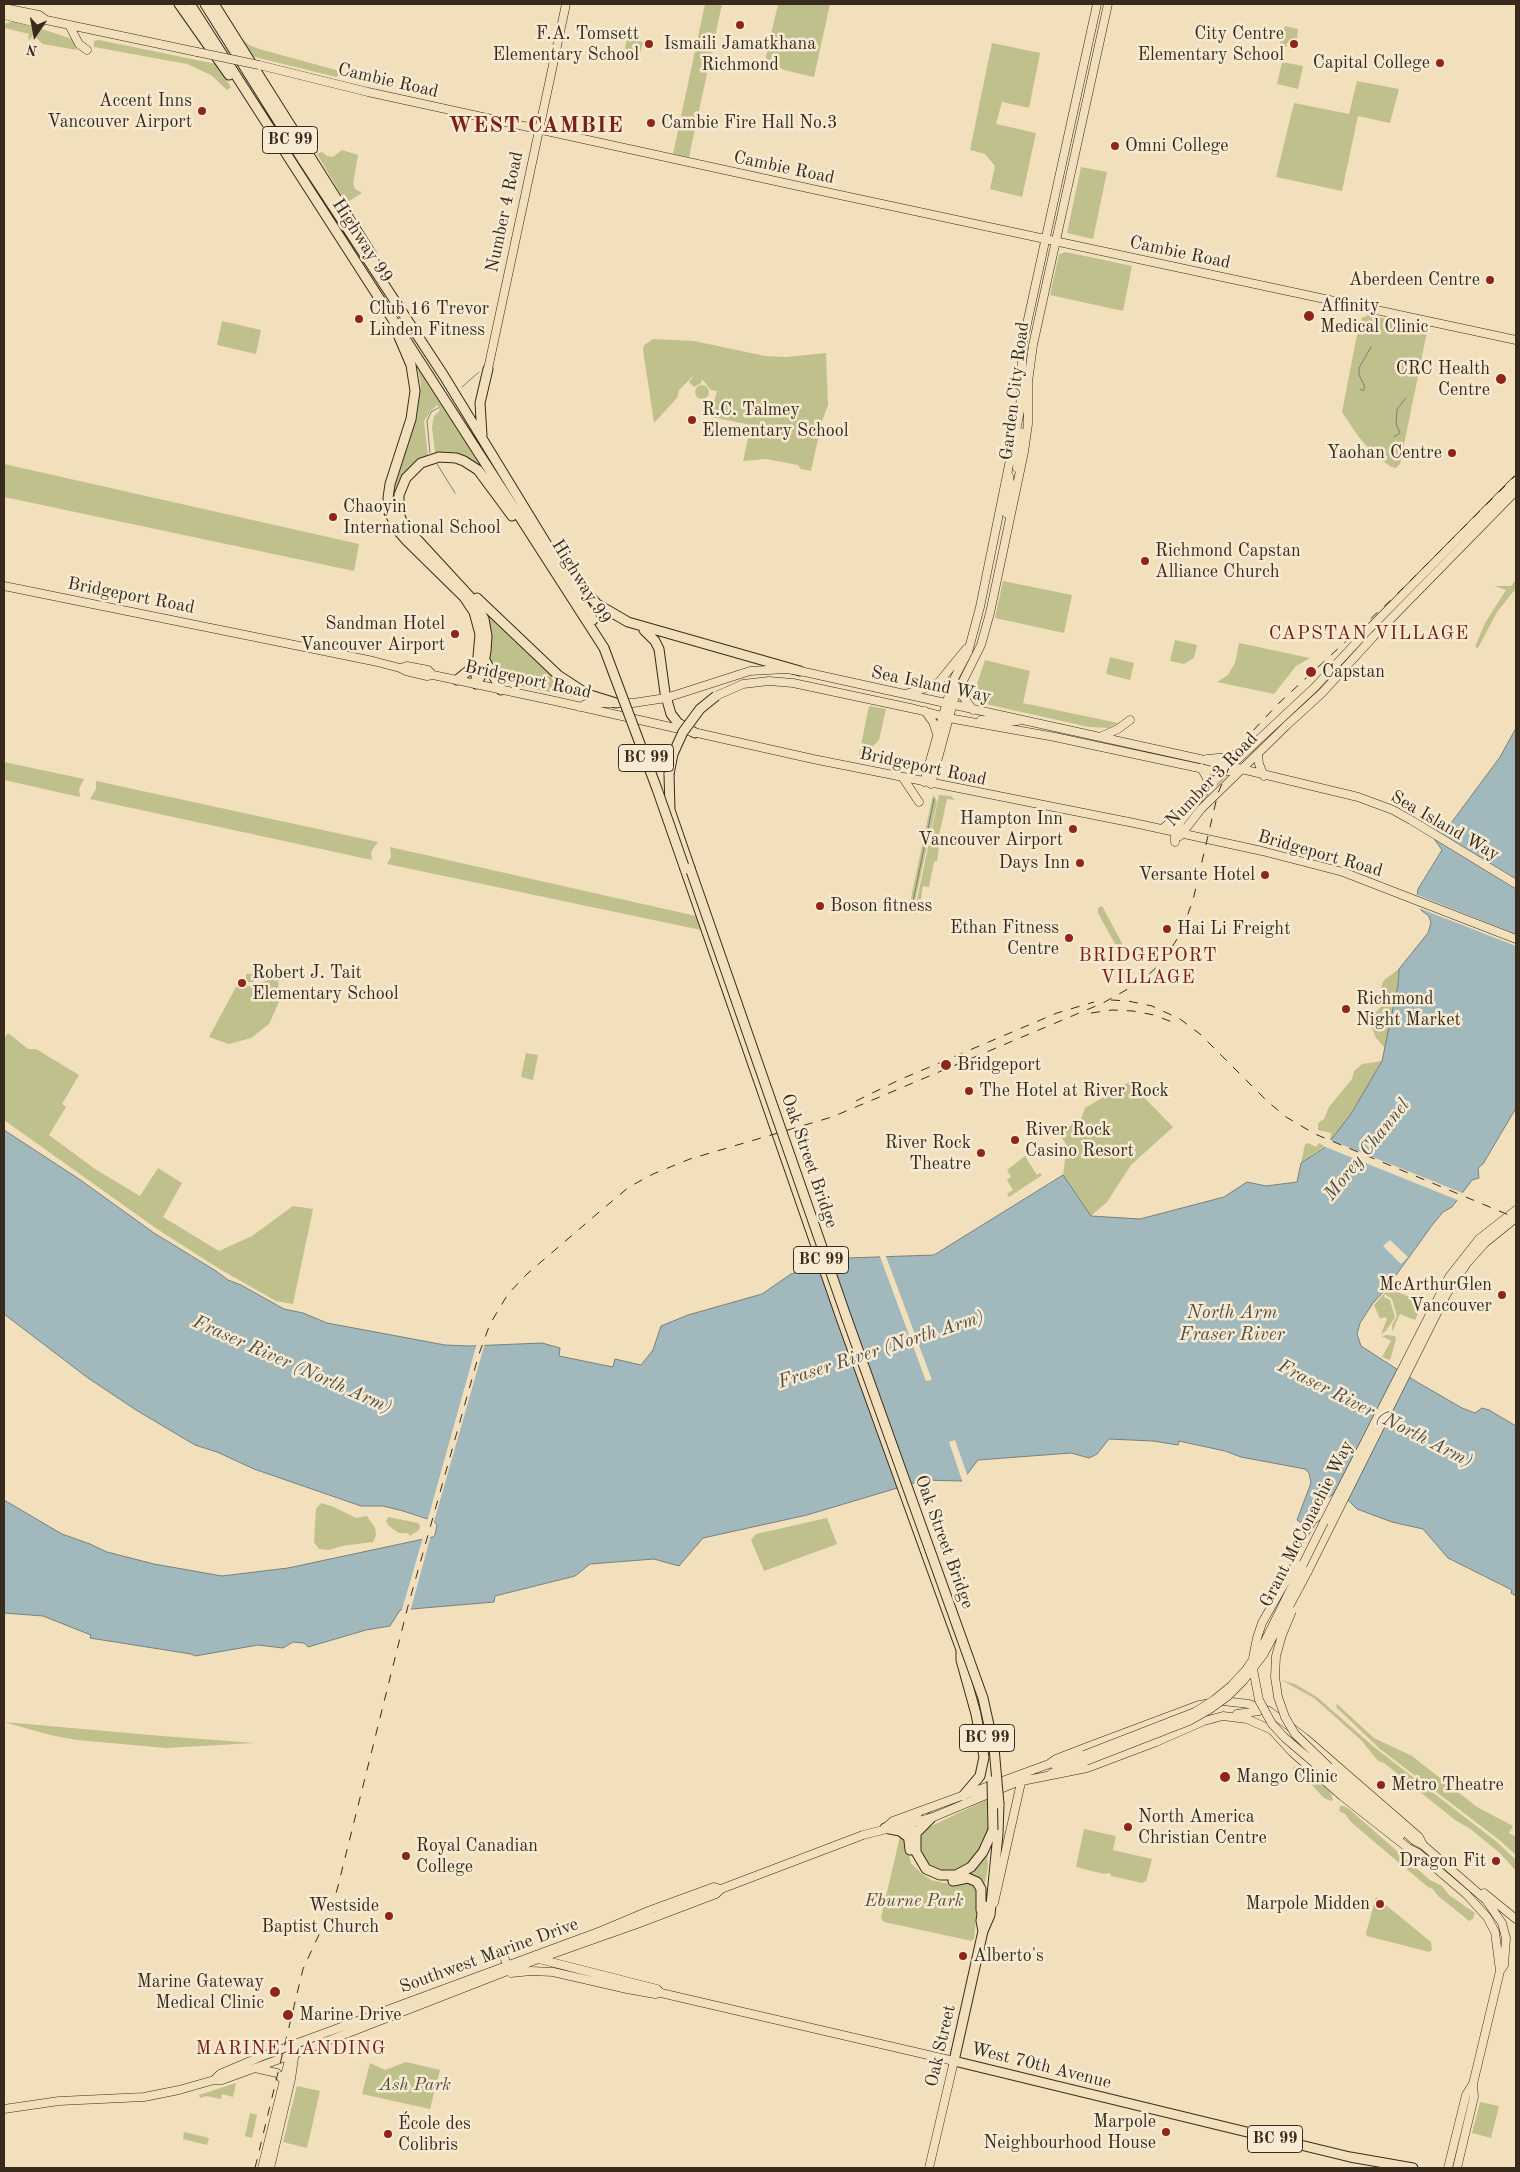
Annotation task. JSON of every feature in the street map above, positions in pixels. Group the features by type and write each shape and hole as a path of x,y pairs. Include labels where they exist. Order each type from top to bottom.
{"highway":[{"path":"179,4 286,158 297,169"},
{"name":"Highway 99","path":"190,4 606,647"},
{"name":"Highway 99","path":"205,4 554,553 606,647"},
{"path":"214,4 372,256 378,274"},
{"path":"387,310 411,365 415,391 411,419 390,484 388,498 390,514 399,532 464,597 474,612 480,634 482,674 476,684"},
{"path":"482,438 480,403 488,369"},
{"path":"557,574 543,560 478,470 464,460 439,457 421,463 406,478 399,494 399,513 408,531 456,580 558,675 587,694 616,703"},
{"path":"554,553 562,560 585,593 611,614 636,625 800,671"},
{"path":"456,580 478,607 484,619 487,636 481,662 457,680"},
{"path":"636,625 649,634 659,649 666,698 671,714 678,723 695,733"},
{"name":"Oak Street Bridge","path":"606,647 623,678 846,1316 983,1698 994,1748 997,1776 994,1833"},
{"name":"Oak Street Bridge","path":"606,647 671,827 832,1293 977,1699 989,1748 994,1833"},
{"path":"481,662 501,690"},
{"path":"670,810 670,774 676,746 694,716 716,696"},
{"path":"960,1650 980,1735 983,1765 979,1779 963,1796"},
{"path":"916,1814 908,1837 912,1858 919,1869 926,1875 943,1881 968,1878 977,1882 981,1889 981,1910"},
{"path":"931,1818 916,1833 916,1852 926,1869 940,1875 956,1875 971,1867 979,1858 994,1833"},
{"path":"885,1828 900,1830 908,1837"},
{"name":"Oak Street","path":"983,1931 981,1910 994,1833"},
{"name":"Oak Street","path":"954,2061 983,1931 990,1915 994,1833"},
{"name":"West 70th Avenue","path":"954,2061 1342,2155 1413,2168"}],"main road":[{"path":"9,4 33,10 42,18"},
{"name":"Number 4 Road","path":"488,369 566,4"},
{"name":"Garden City Road","path":"927,783 947,716 952,683 966,659 971,641 1008,472 1020,411 1023,342 1096,4"},
{"name":"Garden City Road","path":"949,705 985,633 1020,474 1028,424 1028,382 1032,352 1108,4"},
{"name":"Cambie Road","path":"4,8 69,25 259,65 368,92 1516,340"},
{"name":"Cambie Road","path":"4,15 37,23 42,18"},
{"path":"69,25 79,44 87,50"},
{"path":"1020,411 1017,468 1020,474"},
{"path":"1008,472 1010,484 1006,513 1009,523"},
{"name":"Number 3 Road","path":"1178,833 1322,693 1515,482"},
{"name":"Number 3 Road","path":"1178,833 1197,800 1208,787 1314,687 1368,630 1516,491"},
{"name":"Bridgeport Road","path":"4,586 400,668 412,673 427,676 433,675 580,706 903,778 1162,829 1297,859 1343,872 1516,939"},
{"path":"902,695 939,682 950,671 971,641"},
{"name":"Sea Island Way","path":"580,706 588,703 648,702 750,671 786,669 1200,759 1226,770"},
{"name":"Sea Island Way","path":"716,696 743,684 781,682 825,689 960,720 1055,737 1201,768 1241,770 1358,797 1393,810 1516,884"},
{"path":"960,686 964,698 973,710"},
{"path":"925,711 941,733 960,720"},
{"path":"947,716 1011,722 1024,720"},
{"path":"1099,737 1118,729 1130,720"},
{"path":"1200,759 1234,756 1254,745"},
{"path":"1258,754 1259,764 1264,776"},
{"path":"1201,768 1207,778 1208,787"},
{"path":"903,778 919,802"},
{"path":"1162,829 1187,805 1197,800"},
{"name":"Grant McConachie Way","path":"1049,1764 1085,1758 1189,1721 1210,1710 1243,1681 1263,1655 1308,1571 1446,1295 1466,1264 1510,1219 1516,1210"},
{"name":"Grant McConachie Way","path":"1051,1774 1195,1712 1231,1686 1246,1670 1264,1643 1440,1292 1462,1259 1479,1239 1510,1219"},
{"path":"1324,1522 1319,1526 1262,1623 1255,1646 1252,1669 1259,1700 1272,1724 1285,1738 1415,1841 1423,1845"},
{"path":"1308,1571 1282,1635 1276,1656 1275,1677 1278,1697 1289,1726 1327,1770 1418,1853"},
{"name":"Southwest Marine Drive","path":"4,2109 50,2102 144,2097 214,2080 222,2080 292,2055 538,1959 716,1894 720,1889 885,1828 931,1818 1022,1777 1056,1759 1199,1705 1223,1701 1253,1704 1269,1710 1283,1720 1419,1837 1423,1845 1475,1890 1496,1912 1504,1930 1506,1954 1504,1965 1500,1971"},
{"path":"1230,1716 1259,1711"},
{"name":"Southwest Marine Drive","path":"885,1828 893,1821 1022,1777 1062,1774 1087,1768 1156,1742 1204,1721 1230,1716 1247,1719 1272,1730 1292,1752 1342,1796 1408,1848 1418,1853 1477,1906 1487,1917 1495,1932 1500,1971"},
{"name":"Oak Street","path":"990,1915 998,1892 1022,1777"},
{"name":"Southwest Marine Drive","path":"214,2080 220,2074 295,2044 714,1887 720,1889"},
{"path":"1475,1890 1486,1893 1516,1919"},
{"path":"568,1949 566,1958 568,1966"},
{"path":"502,1951 507,1965"},
{"name":"West 70th Avenue","path":"529,1957 657,1989 662,1993"},
{"name":"West 70th Avenue","path":"502,1974 531,1971 553,1972 627,1989 655,1994 662,1993 954,2061"},
{"path":"1457,2168 1474,2097 1473,2084 1500,1971"},
{"path":"270,2168 295,2044"},
{"path":"262,2168 283,2080 292,2055"},
{"name":"Oak Street","path":"929,2168 954,2061"},
{"path":"254,2068 278,2072 283,2080"},
{"path":"1448,2168 1466,2095 1473,2084"}],"green space":[{"path":"705,4 722,4 689,157 673,154"},
{"path":"778,4 830,4 814,77 784,70 765,61"},
{"path":"13,21 32,27 33,34 30,40 28,39 29,34 5,28 5,24"},
{"path":"1285,26 1298,29 1296,45 1287,43 1286,47 1279,46"},
{"path":"36,27 72,39 77,50 43,44 36,38"},
{"path":"237,34 249,45 259,49 336,70 340,75 336,77 251,56"},
{"path":"627,39 643,42 640,53 625,49"},
{"path":"99,40 216,64 231,87 227,90 211,75 187,64 94,47 94,41"},
{"path":"992,43 1040,53 1029,108 1002,102 996,124 1036,133 1022,197 990,189 995,166 985,154 970,150"},
{"path":"1282,62 1303,66 1298,89 1277,84"},
{"path":"1357,81 1399,89 1390,123 1358,116 1342,191 1276,177 1294,103 1349,114"},
{"path":"342,150 358,155 353,184 355,189 362,193 346,203 317,154 322,152 327,156 333,157"},
{"path":"1081,167 1107,172 1093,239 1067,233"},
{"path":"1066,252 1132,266 1123,311 1050,295 1059,254"},
{"path":"1369,315 1423,327 1427,332 1400,464 1396,468 1391,467 1371,451 1342,412 1358,330 1362,318"},
{"path":"222,321 261,330 256,354 217,345"},
{"path":"653,339 694,341 765,356 786,357 826,353 828,405 822,421 811,471 801,469 798,465 766,459 743,461 751,425 712,417 707,411 713,405 717,391 711,390 702,379 701,383 694,387 689,382 695,374 679,390 677,398 654,423 643,350 644,345"},
{"path":"417,366 490,478 475,463 458,455 435,453 432,427 434,416 440,410 437,405 424,421 428,456 411,466 402,476 395,493 394,506 392,490 417,405 421,384"},
{"path":"699,385 705,385 709,392 705,399 699,399 695,395 695,389"},
{"path":"4,464 359,544 354,571 4,497"},
{"path":"1516,580 1516,588 1497,612 1478,648 1475,647 1485,623 1506,590 1494,586 1511,586"},
{"path":"1003,581 1072,595 1064,633 995,618"},
{"path":"484,610 560,683 582,699 500,680 489,664"},
{"path":"1175,640 1197,645 1194,658 1184,664 1170,661"},
{"path":"1239,643 1310,658 1296,666 1274,694 1217,682 1228,675 1235,663"},
{"path":"1110,657 1134,663 1130,680 1106,674"},
{"path":"985,660 1030,671 1023,703 1118,723 1109,728 1089,727 972,701 969,699"},
{"path":"869,706 886,709 879,740 872,747 869,762 858,760"},
{"path":"4,762 84,779 79,789 80,797 4,780"},
{"path":"96,781 378,842 371,852 372,860 90,799 96,789"},
{"path":"934,795 937,802 913,909 910,909 912,893"},
{"path":"939,795 951,796 955,800 947,799 937,845 939,846 937,861 934,862 929,887 923,886 919,911 914,914"},
{"path":"390,847 696,916 701,930 387,864 391,857"},
{"path":"1102,906 1123,945 1115,944 1098,913 1098,908"},
{"path":"253,964 262,964 262,976 254,976 254,982 246,982 246,974 252,974"},
{"path":"1399,969 1398,985 1385,1048 1376,1038 1369,1020 1390,996 1384,997 1380,989 1384,980"},
{"path":"278,976 279,1002 269,1024 251,1038 229,1044 209,1037 236,987 253,986"},
{"path":"8,1033 28,1049 36,1049 79,1075 62,1104 66,1107 49,1135 95,1169 140,1196 158,1168 182,1183 163,1217 219,1251 252,1236 293,1206 313,1209 293,1304 276,1301 218,1268 157,1229 4,1120 4,1039"},
{"path":"526,1053 538,1055 533,1080 521,1077"},
{"path":"1382,1061 1351,1114 1330,1141 1331,1133 1318,1130 1318,1123 1324,1119 1329,1107 1352,1079 1354,1071 1362,1064"},
{"path":"1129,1082 1173,1127 1131,1165 1107,1202 1091,1216 1063,1175 1067,1146 1059,1133 1081,1119 1085,1108"},
{"path":"1308,1143 1316,1147 1319,1143 1325,1146 1301,1163 1305,1144"},
{"path":"1025,1156 1037,1175 1040,1173 1042,1175 1009,1197 1007,1194 1013,1190 1007,1180 1011,1177 1007,1170"},
{"path":"1389,1288 1423,1303 1415,1320 1400,1314 1392,1332 1392,1325 1397,1316 1392,1299 1385,1294 1384,1297 1390,1300 1395,1317 1386,1331 1381,1334 1387,1319 1385,1317 1380,1319 1374,1305"},
{"path":"1382,1336 1395,1336 1396,1339 1390,1360 1382,1357 1391,1341"},
{"path":"321,1503 356,1518 367,1516 375,1528 376,1535 373,1542 342,1546 329,1550 319,1549 314,1542 316,1509"},
{"path":"388,1517 418,1523 420,1526 419,1530 410,1536 408,1533 399,1533 389,1526 386,1521"},
{"path":"827,1518 837,1544 764,1571 751,1540 756,1534"},
{"path":"1281,1680 1295,1684 1317,1697 1374,1747 1497,1842 1516,1860 1516,1871 1500,1853 1469,1828 1455,1820 1384,1763 1378,1761 1361,1740 1314,1698"},
{"path":"1337,1704 1374,1738 1412,1756 1477,1807 1513,1826 1509,1833 1516,1837 1516,1855 1498,1839 1380,1749 1336,1707"},
{"path":"4,1722 255,1743 166,1748 77,1740 50,1735"},
{"path":"1296,1766 1304,1769 1305,1772 1326,1788 1331,1793 1333,1800 1324,1798 1310,1783 1293,1771 1293,1768"},
{"path":"990,1798 989,1823 984,1845 969,1866 950,1874 933,1870 921,1859 919,1845 923,1830"},
{"path":"1340,1806 1349,1809 1430,1880 1442,1886 1449,1895 1475,1913 1473,1919 1469,1921 1438,1896 1433,1889 1428,1887 1351,1822 1345,1814 1339,1811"},
{"path":"1084,1829 1116,1836 1113,1850 1152,1859 1146,1881 1142,1883 1111,1876 1110,1873 1104,1874 1076,1867"},
{"name":"Eburne Park","path":"901,1832 911,1863 922,1874 931,1880 944,1883 971,1881 979,1892 974,1938 972,1941 884,1922 881,1918"},
{"path":"987,1852 988,1866 984,1888 965,1874"},
{"path":"1376,1897 1431,1942 1432,1950 1429,1952 1367,1936 1366,1933"},
{"name":"Ash Park","path":"406,2062 440,2070 430,2109 362,2094 370,2063 385,2070"},
{"path":"236,2083 233,2097 222,2094 221,2099 206,2096 200,2098 199,2095"},
{"path":"297,2086 320,2091 307,2148 283,2142"},
{"path":"1480,2102 1499,2106 1491,2138 1472,2133"},
{"path":"250,2113 257,2115 252,2138 245,2136"},
{"path":"184,2132 209,2138 207,2145 183,2139"}],"water":[{"name":"North Arm Fraser River","path":"1516,728 1516,1108 1483,1164 1478,1168 1479,1178 1472,1180 1452,1207 1443,1212 1433,1224 1386,1289 1373,1303 1360,1323 1357,1334 1361,1346 1417,1382 1462,1408 1475,1413 1482,1408 1489,1410 1516,1426 1516,1596 1511,1593 1512,1590 1448,1558 1423,1529 1392,1522 1357,1509 1342,1494 1335,1493 1329,1497 1319,1497 1306,1526 1297,1520 1311,1483 1309,1473 1305,1469 1241,1457 1225,1451 1179,1441 1178,1445 1153,1441 1109,1439 1097,1454 1089,1458 1071,1453 978,1460 962,1481 924,1480 807,1515 703,1538 679,1566 654,1559 590,1564 575,1576 495,1596 494,1602 400,1610 390,1626 366,1630 308,1647 304,1643 293,1642 283,1648 258,1645 195,1656 90,1638 91,1635 43,1616 4,1613 4,1500 62,1534 107,1552 154,1564 222,1576 288,1568 433,1537 437,1525 434,1521 383,1506 361,1506 254,1469 217,1452 195,1445 136,1410 88,1378 4,1314 4,1130 79,1179 154,1233 228,1280 241,1285 284,1309 303,1313 327,1323 445,1345 470,1346 542,1343 560,1348 559,1356 613,1367 615,1359 641,1365 653,1350 661,1326 688,1315 762,1294 791,1274 816,1266 848,1258 934,1255 1063,1175 1091,1216 1140,1219 1224,1197 1247,1182 1266,1186 1297,1182 1301,1163 1324,1148 1330,1141 1351,1114 1382,1061 1398,985 1399,969 1428,933 1431,923 1429,916 1418,905 1417,896 1418,889 1442,850 1430,833 1449,826 1500,757"}],"pier":[{"path":"1415,894 1516,934 1516,946 1416,907"},
{"path":"1328,1139 1465,1194 1460,1201 1323,1146"},
{"path":"1390,1240 1408,1257 1401,1264 1383,1246"},
{"path":"879,1254 885,1254 932,1380 926,1381"},
{"path":"477,1343 485,1343 433,1525 427,1522"},
{"path":"955,1440 968,1477 963,1483 949,1442"},
{"path":"431,1535 410,1612 401,1613 423,1537"}],"waterway":[{"path":"1360,389 1363,391 1365,387 1359,375 1359,368 1371,347"},
{"path":"462,387 479,372"},
{"path":"1394,437 1400,433 1396,424 1397,409 1406,398"},
{"path":"430,453 427,421 431,412 438,408"},
{"path":"437,464 455,493"},
{"path":"912,907 934,799"}],"railway":[{"path":"255,2168 303,1969 330,1911 337,1890 408,1606 479,1354 490,1324 508,1294 527,1274 629,1187 653,1174 690,1159 832,1117 1103,1003 1142,981 1163,961 1181,933 1193,900 1218,793 1232,761 1248,736 1279,703 1392,599 1516,475"},
{"path":"1111,1000 1152,1006 1180,1019 1200,1034 1267,1101 1286,1117 1315,1134 1516,1218"},
{"path":"856,1101 899,1080 1057,1013 1094,1002"},
{"path":"1091,1013 1112,1010 1133,1011 1154,1015 1172,1022"}],"place":[{"name":"Ismaili Jamatkhana Richmond","path":"740,25"},
{"name":"F.A. Tomsett Elementary School","path":"649,44"},
{"name":"City Centre Elementary School","path":"1294,44"},
{"name":"Capital College","path":"1440,63"},
{"name":"Accent Inns Vancouver Airport","path":"202,111"},
{"name":"Cambie Fire Hall No.3","path":"651,123"},
{"name":"Omni College","path":"1115,146"},
{"name":"Aberdeen Centre","path":"1490,280"},
{"name":"Affinity Medical Clinic","path":"1309,316"},
{"name":"Club 16 Trevor Linden Fitness","path":"359,319"},
{"name":"CRC Health Centre","path":"1501,379"},
{"name":"R.C. Talmey Elementary School","path":"692,420"},
{"name":"Yaohan Centre","path":"1452,453"},
{"name":"Chaoyin International School","path":"333,517"},
{"name":"Richmond Capstan Alliance Church","path":"1145,561"},
{"name":"Sandman Hotel Vancouver Airport","path":"455,634"},
{"name":"Capstan","path":"1311,672"},
{"name":"Hampton Inn Vancouver Airport","path":"1073,829"},
{"name":"Days Inn","path":"1080,863"},
{"name":"Versante Hotel","path":"1265,875"},
{"name":"Boson fitness","path":"820,906"},
{"name":"Hai Li Freight","path":"1167,929"},
{"name":"Ethan Fitness Centre","path":"1069,938"},
{"name":"Robert J. Tait Elementary School","path":"242,983"},
{"name":"Richmond Night Market","path":"1346,1009"},
{"name":"Bridgeport","path":"946,1065"},
{"name":"The Hotel at River Rock","path":"969,1091"},
{"name":"River Rock Casino Resort","path":"1015,1140"},
{"name":"River Rock Theatre","path":"981,1153"},
{"name":"McArthurGlen Vancouver","path":"1502,1295"},
{"name":"Mango Clinic","path":"1225,1777"},
{"name":"Metro Theatre","path":"1381,1785"},
{"name":"North America Christian Centre","path":"1128,1827"},
{"name":"Royal Canadian College","path":"406,1856"},
{"name":"Dragon Fit","path":"1496,1861"},
{"name":"Marpole Midden","path":"1380,1904"},
{"name":"Westside Baptist Church","path":"389,1916"},
{"name":"Alberto's","path":"963,1956"},
{"name":"Marine Gateway Medical Clinic","path":"275,1992"},
{"name":"Marine Drive","path":"288,2015"},
{"name":"Marpole Neighbourhood House","path":"1166,2132"},
{"name":"École des Colibris","path":"388,2134"}],"district":[{"name":"WEST CAMBIE","path":"536,126"},
{"name":"CAPSTAN VILLAGE","path":"1369,634"},
{"name":"BRIDGEPORT VILLAGE","path":"1148,967"},
{"name":"MARINE LANDING","path":"291,2049"}],"water label":[{"name":"Morey Channel","path":"1367,1150"},
{"name":"Fraser River (North Arm)","path":"881,1350"},
{"name":"Fraser River (North Arm)","path":"292,1365"},
{"name":"Fraser River (North Arm)","path":"1375,1414"}]}
